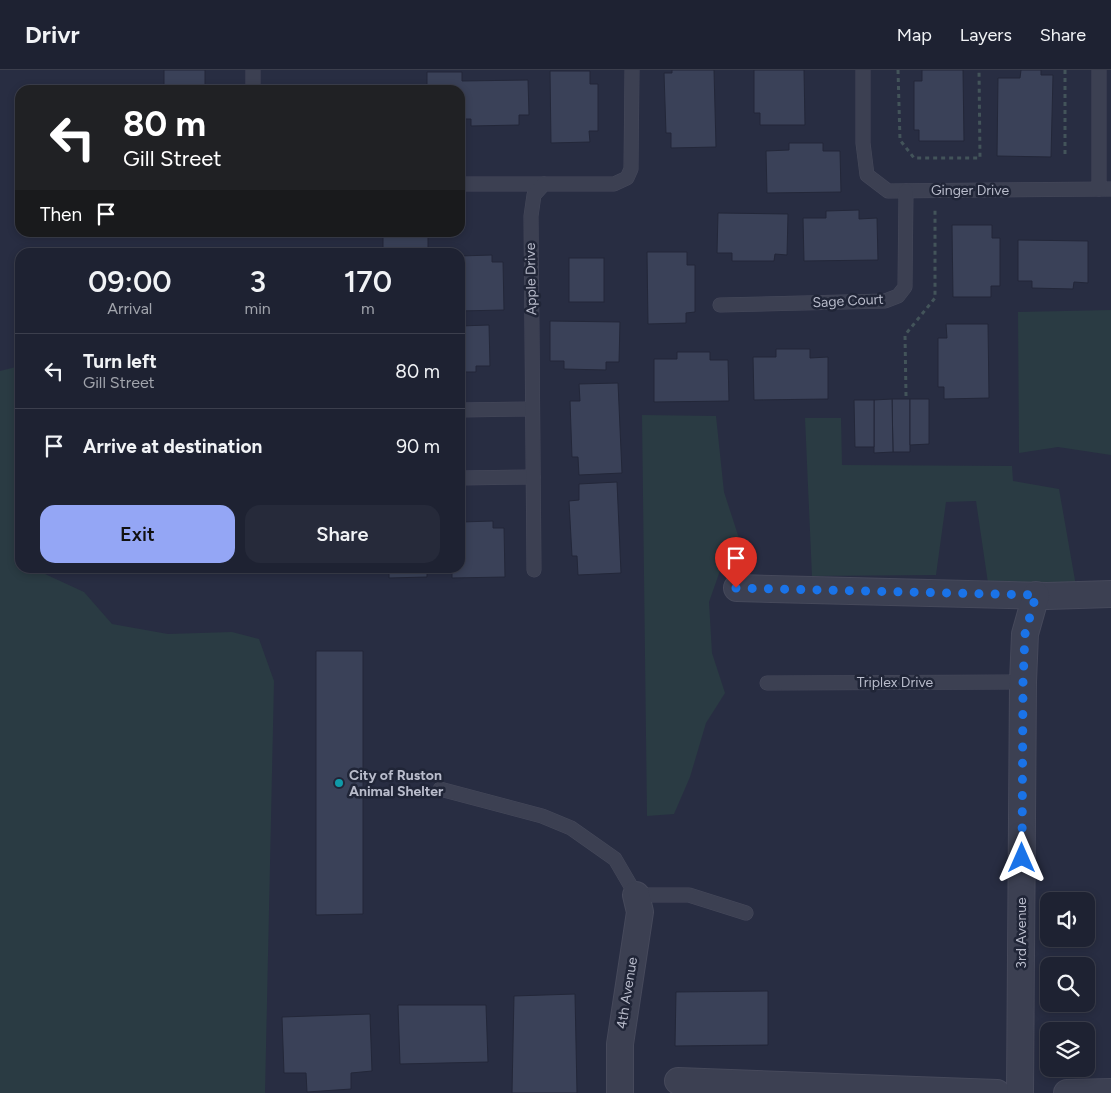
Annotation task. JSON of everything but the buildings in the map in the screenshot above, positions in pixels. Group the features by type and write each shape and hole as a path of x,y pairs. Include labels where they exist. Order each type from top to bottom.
{"street":[{"path":"736,588 1036,595 1111,594"},
{"name":"3rd Avenue","path":"1020,1093 1023,682 1025,634 1036,595"},
{"name":"4th Avenue","path":"620,1093 620,1044 640,912 636,895"},
{"path":"678,1081 998,1093"},
{"path":"1067,1093 1111,1092"}],"lane":[{"path":"253,70 253,85"},
{"path":"465,184 614,184 626,178 631,168 632,70"},
{"name":"Ginger Drive","path":"863,70 862,143 867,175 888,191 1105,189"},
{"path":"1099,70 1105,189"},
{"name":"Apple Drive","path":"534,570 531,216 534,195 544,184"},
{"name":"Sage Court","path":"720,305 885,301 898,296 905,287 906,191"},
{"path":"465,410 532,410"},
{"path":"465,478 533,477"},
{"name":"Triplex Drive","path":"767,683 1023,682"},
{"path":"440,789 542,816 570,828 615,859 636,895 689,895 746,913"}],"path":[{"path":"898,70 900,140 914,158 980,158 979,70"},
{"path":"1065,70 1065,155"},
{"path":"906,396 905,335 935,298 935,205"}],"shaded area":[{"path":"1111,310 1111,455 1058,447 1019,453 1018,312"},
{"path":"15,367 15,573 43,573 84,592 112,624 168,634 232,632 259,639 274,681 265,1093 0,1093 0,371"},
{"path":"642,415 716,416 724,492 748,566 721,568 709,602 712,653 725,693 706,723 690,777 674,814 647,816"},
{"path":"805,418 841,418 842,465 1012,466 1013,481 1059,489 1076,586 988,583 976,501 946,502 936,575 812,576"}],"place":[{"name":"City of Ruston Animal Shelter","path":"339,783"}],"route":[{"path":"736,588 1036,595 1025,634 1022,858"}]}
